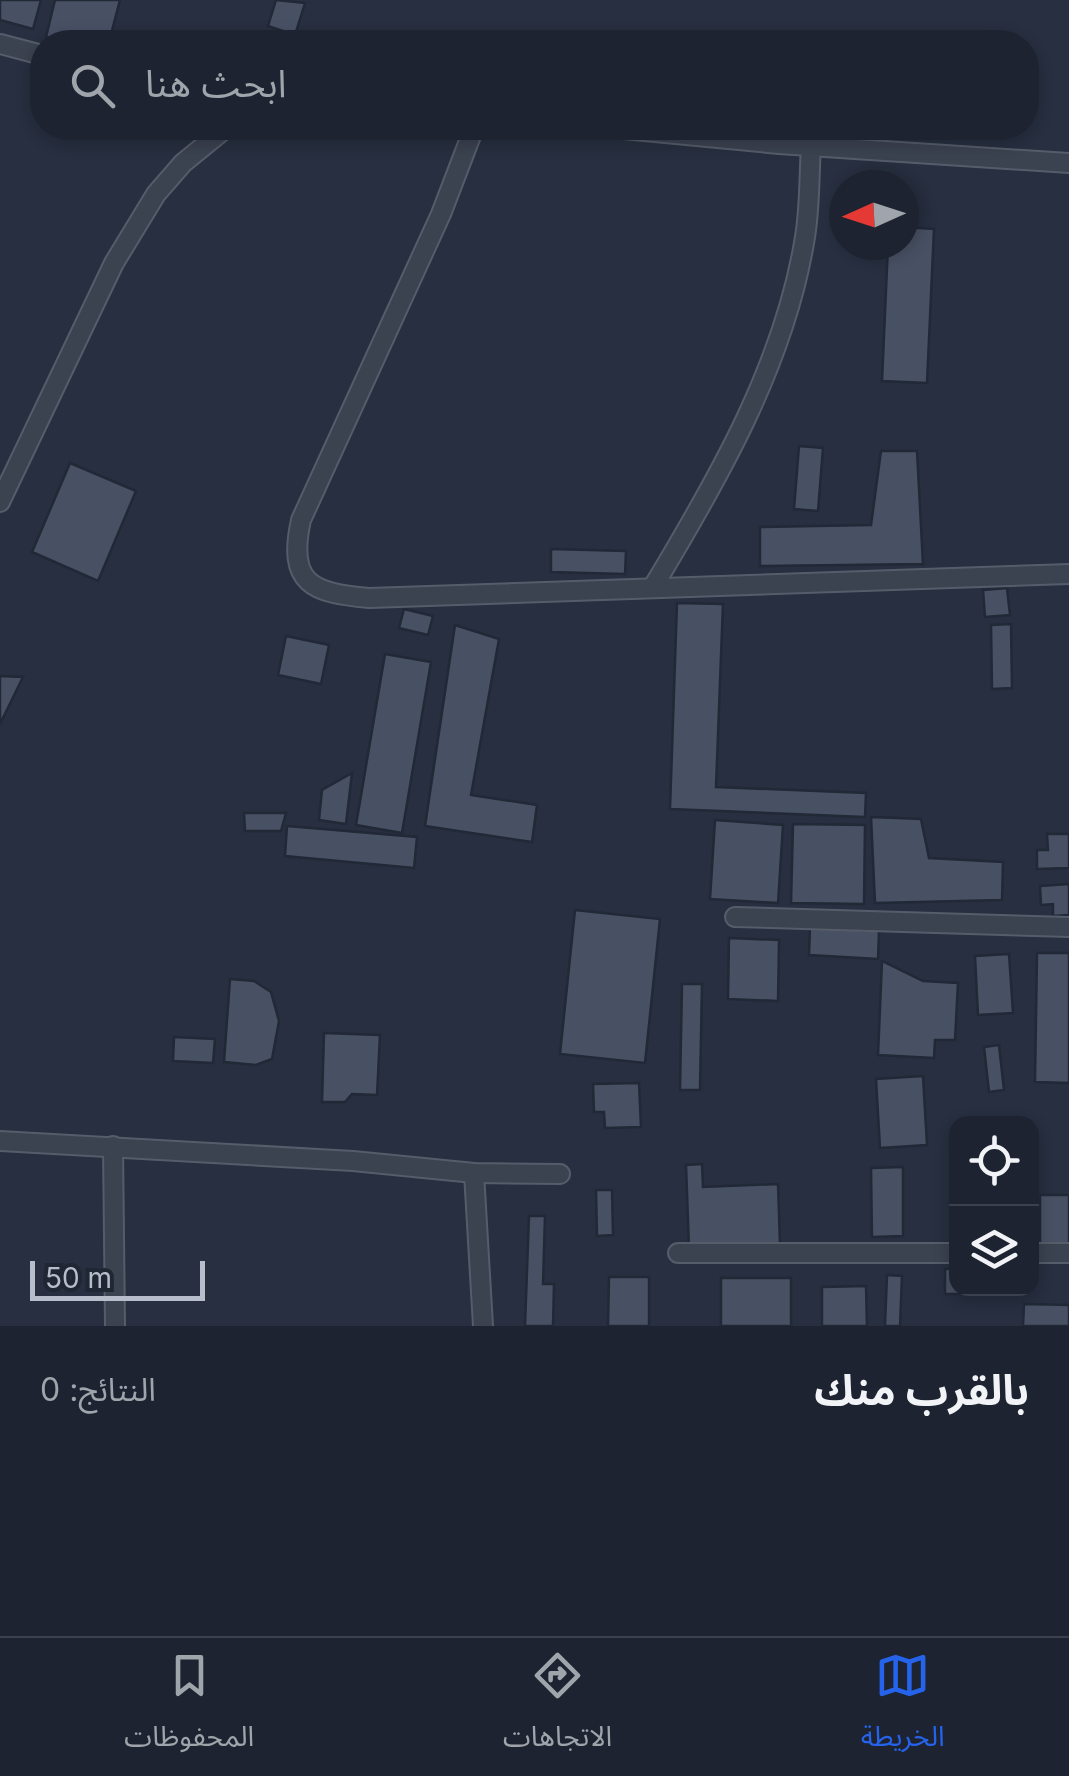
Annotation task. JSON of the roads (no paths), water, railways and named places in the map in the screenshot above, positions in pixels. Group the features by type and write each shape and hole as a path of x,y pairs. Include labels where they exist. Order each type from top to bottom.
{"street":[{"path":"0,44 30,52"},
{"path":"0,502 122,249 156,194 183,163 211,140"},
{"path":"469,140 441,214 301,520 295,546 298,570 308,584 331,595 369,598 1069,574"},
{"path":"745,140 1069,164"},
{"path":"653,587 737,436 771,356 798,273 806,234 811,146"},
{"path":"736,917 1069,927"},
{"path":"0,1141 353,1161 474,1172 560,1174"},
{"path":"113,1146 115,1326"},
{"path":"474,1172 484,1326"},
{"path":"678,1253 949,1253"},
{"path":"1039,1253 1069,1254"}]}
